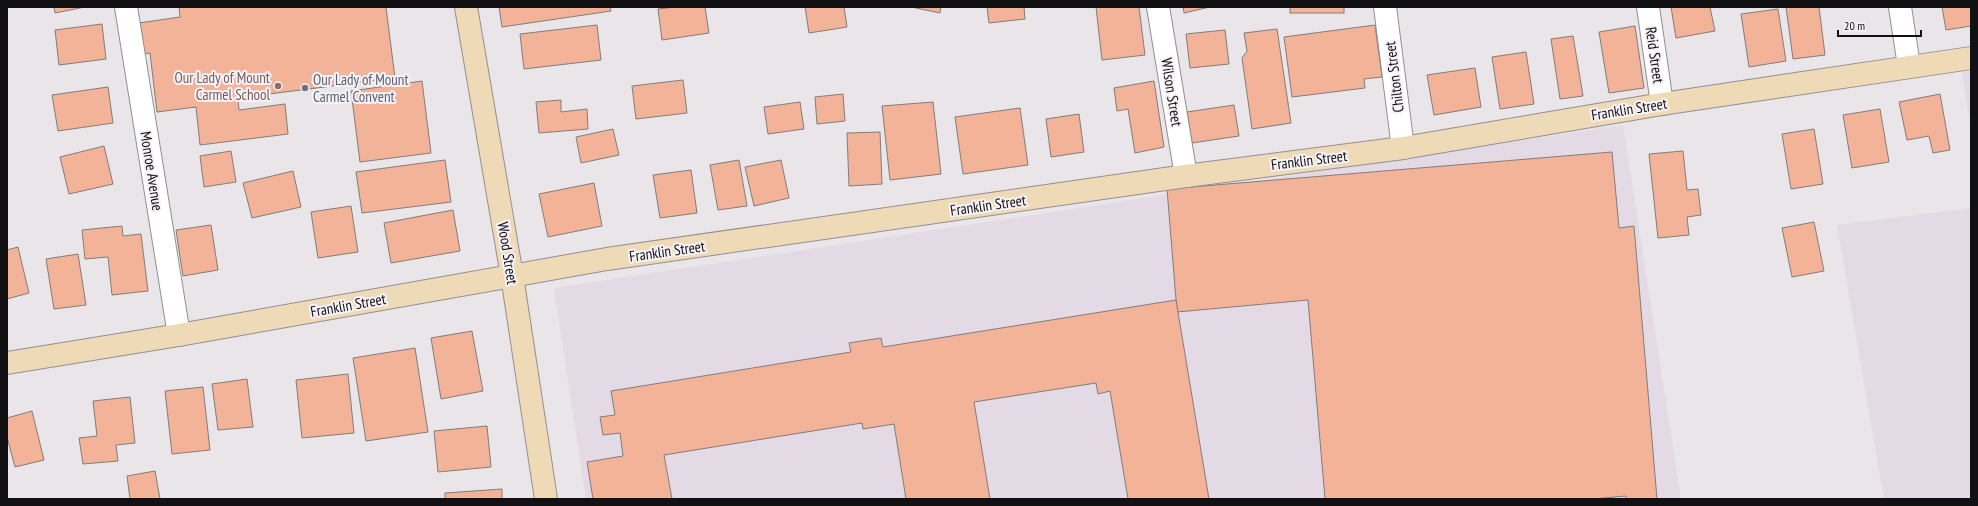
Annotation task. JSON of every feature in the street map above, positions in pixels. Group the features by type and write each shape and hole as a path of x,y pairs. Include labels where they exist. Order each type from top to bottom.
{"street":[{"name":"Monroe Avenue","path":"126,7 179,335"},
{"name":"Wood Street","path":"466,7 512,276 546,499"},
{"name":"Wilson Street","path":"1158,7 1186,176"},
{"name":"Chilton Street","path":"1386,7 1403,148"},
{"name":"Reid Street","path":"1648,7 1662,104"},
{"path":"1900,7 1909,66"},
{"name":"Franklin Street","path":"7,363 179,335 607,259 1186,176 1403,148 1662,104 1909,66 1971,58"}],"shaded area":[{"path":"1971,71 1971,130 1962,72"},
{"path":"1623,125 1681,499 586,499 554,288"},
{"path":"1971,208 1971,499 1884,499 1837,225"}],"building":[{"path":"54,7 85,7 55,13"},
{"path":"179,7 386,7 395,78 238,98 239,110 285,104 288,134 200,145 196,107 157,112 150,53 143,54 139,23 180,17"},
{"path":"499,7 610,7 611,11 502,27"},
{"path":"675,7 705,7 709,33 662,40 658,9"},
{"path":"805,7 844,7 847,27 809,33"},
{"path":"911,7 941,7 940,13"},
{"path":"987,7 1024,7 1025,19 989,23"},
{"path":"1096,7 1139,7 1145,55 1102,60"},
{"path":"1183,7 1210,7 1184,13"},
{"path":"1290,7 1344,7 1344,13 1290,13"},
{"path":"1671,7 1710,7 1715,31 1676,38"},
{"path":"1786,7 1819,7 1825,55 1793,59"},
{"path":"1942,7 1971,7 1971,26 1946,30"},
{"path":"1778,9 1786,61 1749,67 1741,14"},
{"path":"102,24 106,59 59,65 55,30"},
{"path":"597,25 601,60 524,69 520,34"},
{"path":"1375,25 1382,77 1364,79 1365,88 1292,97 1284,37"},
{"path":"1635,26 1644,88 1609,93 1599,32"},
{"path":"1277,29 1291,123 1252,129 1242,58 1247,51 1244,33"},
{"path":"1225,30 1229,64 1190,68 1186,34"},
{"path":"1573,36 1583,96 1560,99 1551,39"},
{"path":"1526,52 1534,104 1500,109 1492,57"},
{"path":"1475,68 1481,107 1434,115 1427,75"},
{"path":"683,80 687,113 636,119 632,86"},
{"path":"422,81 431,153 360,162 351,91"},
{"path":"1154,81 1164,147 1135,153 1128,109 1117,111 1114,88"},
{"path":"108,87 113,123 58,131 52,95"},
{"path":"843,94 845,121 817,124 815,97"},
{"path":"1940,94 1950,150 1933,153 1929,136 1907,140 1899,102"},
{"path":"561,100 561,112 587,109 588,129 539,133 536,102"},
{"path":"800,102 804,129 768,134 764,107"},
{"path":"933,102 941,174 890,180 882,106"},
{"path":"1234,105 1239,136 1192,143 1187,112"},
{"path":"1020,108 1028,165 963,174 955,117"},
{"path":"1880,109 1889,162 1852,168 1843,115"},
{"path":"1079,114 1084,152 1051,157 1046,119"},
{"path":"613,129 619,155 581,163 576,137"},
{"path":"1814,129 1823,184 1791,189 1782,134"},
{"path":"880,132 882,184 849,186 847,133"},
{"path":"104,146 113,184 69,194 60,157"},
{"path":"231,151 236,182 204,187 200,156"},
{"path":"1683,151 1687,190 1698,189 1701,215 1687,217 1689,235 1658,238 1649,154"},
{"path":"1612,152 1619,228 1634,226 1657,499 1626,499 1626,496 1593,499 1325,499 1308,300 1177,312 1167,189"},
{"path":"445,160 451,202 362,213 356,172"},
{"path":"739,160 747,206 718,210 710,165"},
{"path":"781,160 789,198 754,206 745,167"},
{"path":"691,170 697,213 660,218 653,175"},
{"path":"293,171 301,207 252,218 243,183"},
{"path":"594,183 602,226 548,237 539,194"},
{"path":"351,206 358,252 318,258 311,212"},
{"path":"453,210 460,251 391,263 384,223"},
{"path":"1814,222 1824,271 1792,277 1782,228"},
{"path":"211,225 218,270 183,276 176,230"},
{"path":"122,226 123,236 141,234 148,291 112,295 108,257 85,259 82,230"},
{"path":"18,247 29,293 7,299 7,250"},
{"path":"78,254 86,305 54,309 46,259"},
{"path":"1176,300 1209,499 1128,499 1110,391 1098,394 1096,383 974,402 990,499 906,499 894,424 863,429 862,423 664,455 672,499 593,499 587,462 623,456 620,433 603,435 600,417 615,415 611,391 851,352 849,343 881,338 883,347"},
{"path":"472,331 483,391 441,399 431,338"},
{"path":"415,348 428,432 366,441 353,358"},
{"path":"348,374 354,433 302,438 296,380"},
{"path":"247,379 253,427 218,430 212,384"},
{"path":"203,387 210,450 172,454 165,391"},
{"path":"130,397 135,443 116,445 118,461 83,464 79,438 97,436 93,401"},
{"path":"32,411 44,460 15,467 7,437 7,418"},
{"path":"487,426 491,467 438,472 434,431"},
{"path":"155,471 160,499 130,499 127,476"},
{"path":"502,489 502,499 445,499 445,493"}],"place":[{"name":"Our Lady of Mount Carmel School","path":"278,86"},
{"name":"Our Lady of Mount Carmel Convent","path":"305,88"}]}
